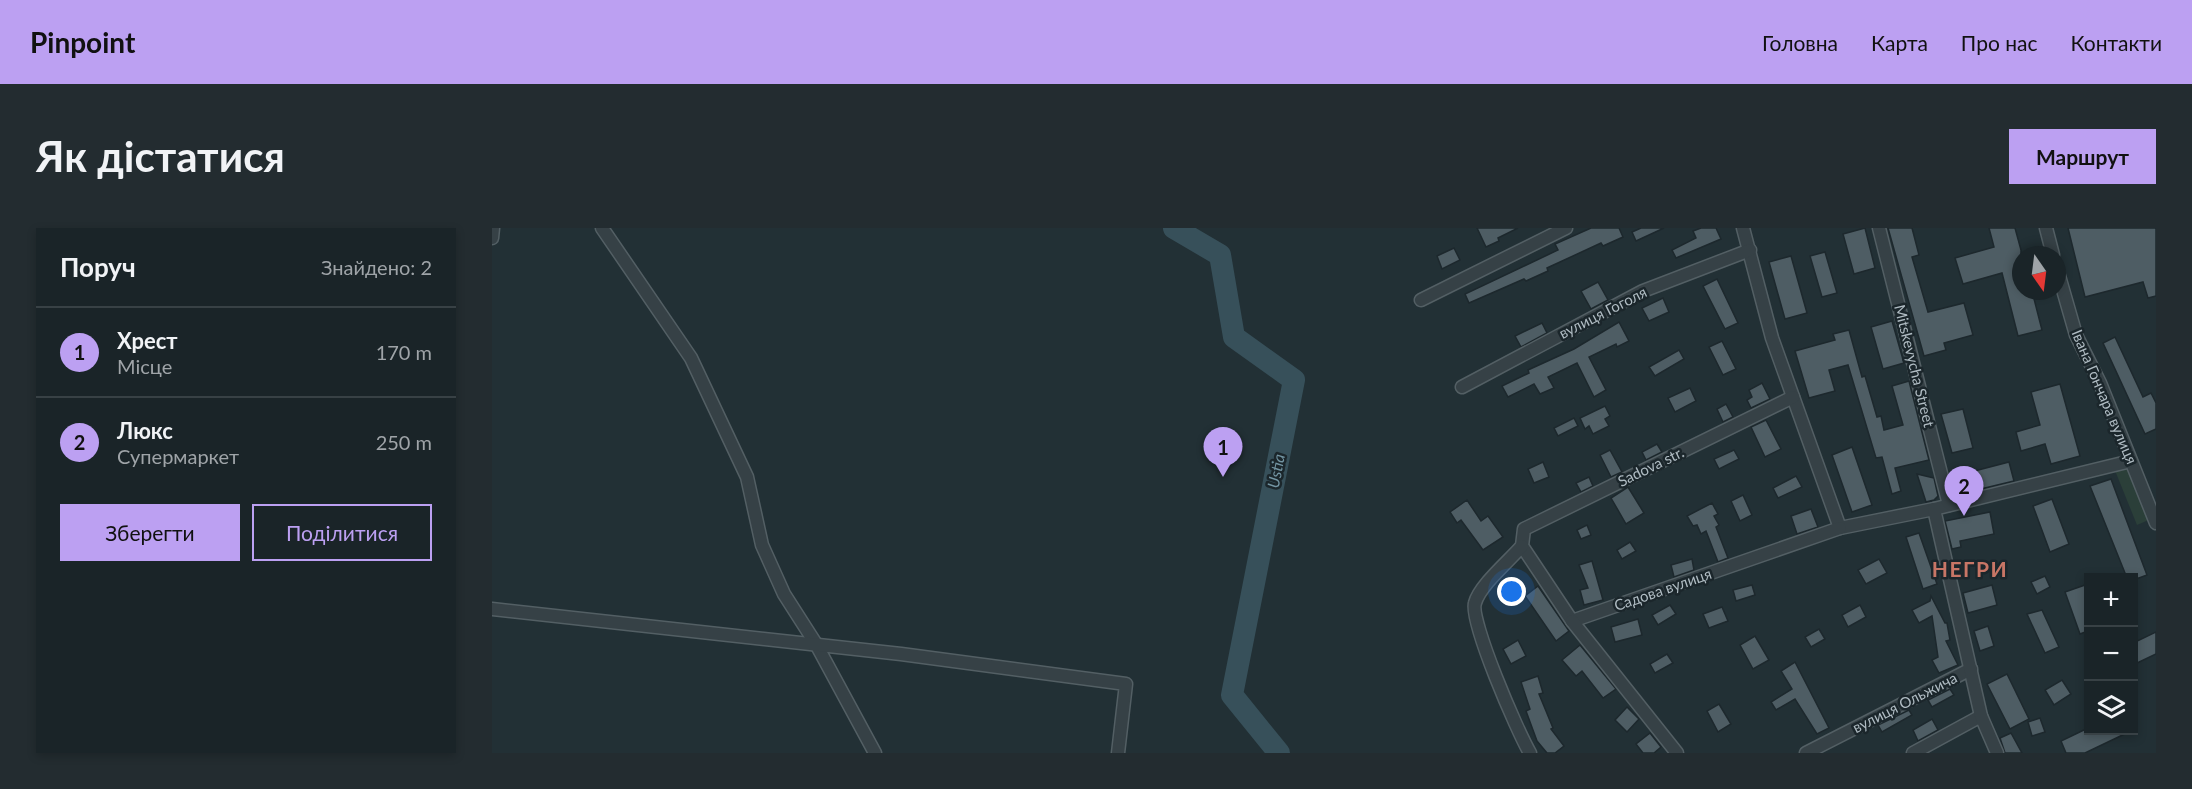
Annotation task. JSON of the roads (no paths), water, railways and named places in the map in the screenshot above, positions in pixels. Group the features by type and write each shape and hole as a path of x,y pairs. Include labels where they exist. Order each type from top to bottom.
{"street":[{"path":"492,238 493,228"},
{"path":"602,228 691,358 747,477 762,546 784,594 816,644 875,753"},
{"path":"1421,300 1566,228"},
{"path":"1743,228 1772,338 1840,528 1949,505 2131,460"},
{"name":"Mitskevycha Street","path":"1879,228 1949,505"},
{"path":"2046,228 2051,246"},
{"name":"вулиця Гоголя","path":"1462,387 1643,291 1750,250"},
{"name":"Івана Гончара вулиця","path":"2066,300 2076,335 2100,383 2156,523"},
{"name":"Sadova str.","path":"1522,546 1524,529 1793,397"},
{"path":"1934,508 1981,717 1997,753"},
{"name":"Садова вулиця","path":"1572,621 1840,528"},
{"path":"1530,753 1477,628 1474,604 1481,591 1522,546 1572,621 1677,753"},
{"path":"492,609 816,644 1126,684 1118,753"},
{"name":"вулиця Ольжича","path":"1806,753 1971,669"},
{"path":"1913,753 1981,717"}],"waterway":[{"name":"Ustia","path":"1174,228 1220,255 1234,337 1294,380 1232,695 1279,753"}],"place":[{"name":"Хрест","path":"1223,477"},
{"name":"Люкс","path":"1964,516"}],"district":[{"name":"НЕГРИ","path":"1970,570"}]}
